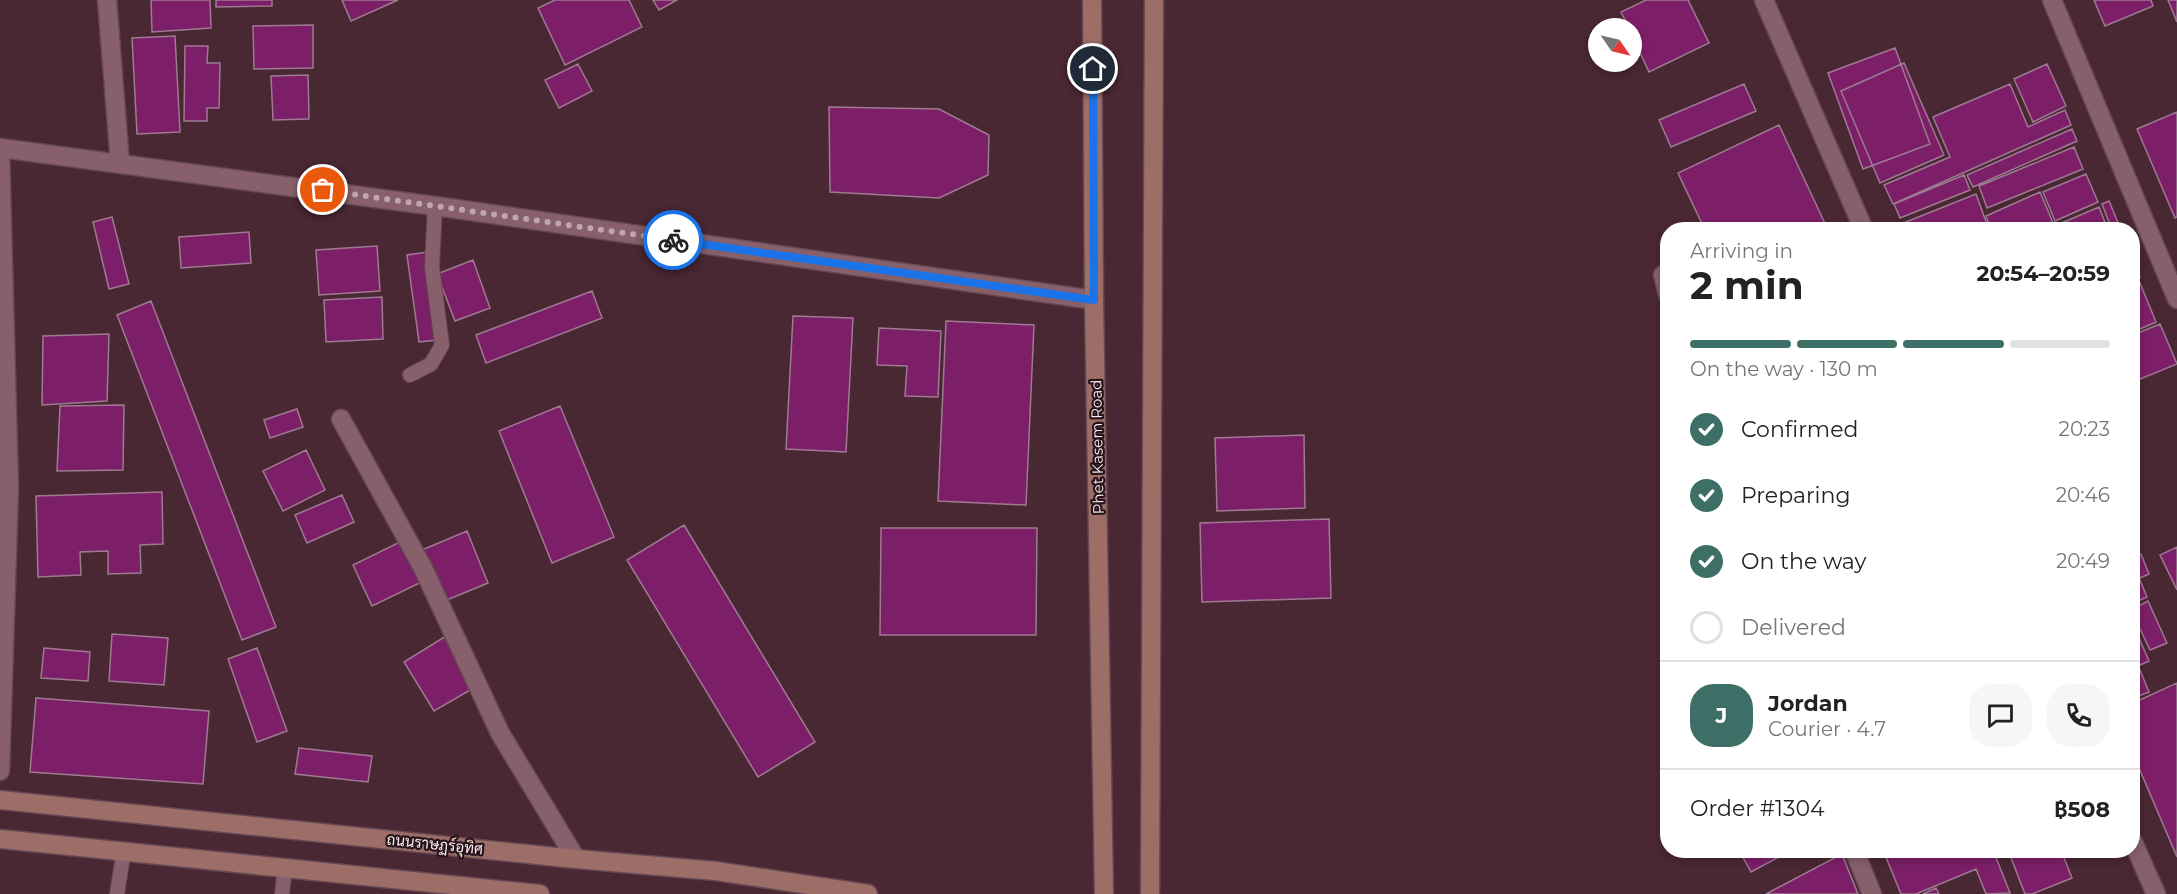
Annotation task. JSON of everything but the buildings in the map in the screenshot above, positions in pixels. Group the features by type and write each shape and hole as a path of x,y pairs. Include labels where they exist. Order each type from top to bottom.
{"main road":[{"name":"Phet Kasem Road","path":"1092,0 1094,300 1104,894"},
{"path":"1150,894 1154,0"},
{"name":"ถนนราษฏร์อุทิศ","path":"0,800 576,859 716,871 868,894"},
{"path":"0,839 124,850 532,894"}],"street":[{"path":"107,0 120,163"},
{"path":"1764,0 1861,222"},
{"path":"2052,0 2177,299"},
{"path":"0,771 9,488 0,149 435,206 1094,300"},
{"path":"341,419 423,568 500,734 576,859"},
{"path":"1857,858 1872,894"},
{"path":"2140,858 2156,894"}],"lane":[{"path":"410,375 431,364 442,345 432,267 435,206"},
{"path":"117,894 124,850"},
{"path":"282,894 285,867"}],"way so far":[{"path":"323,190 673,240"}],"route":[{"path":"673,240 1094,300 1093,69"}]}
